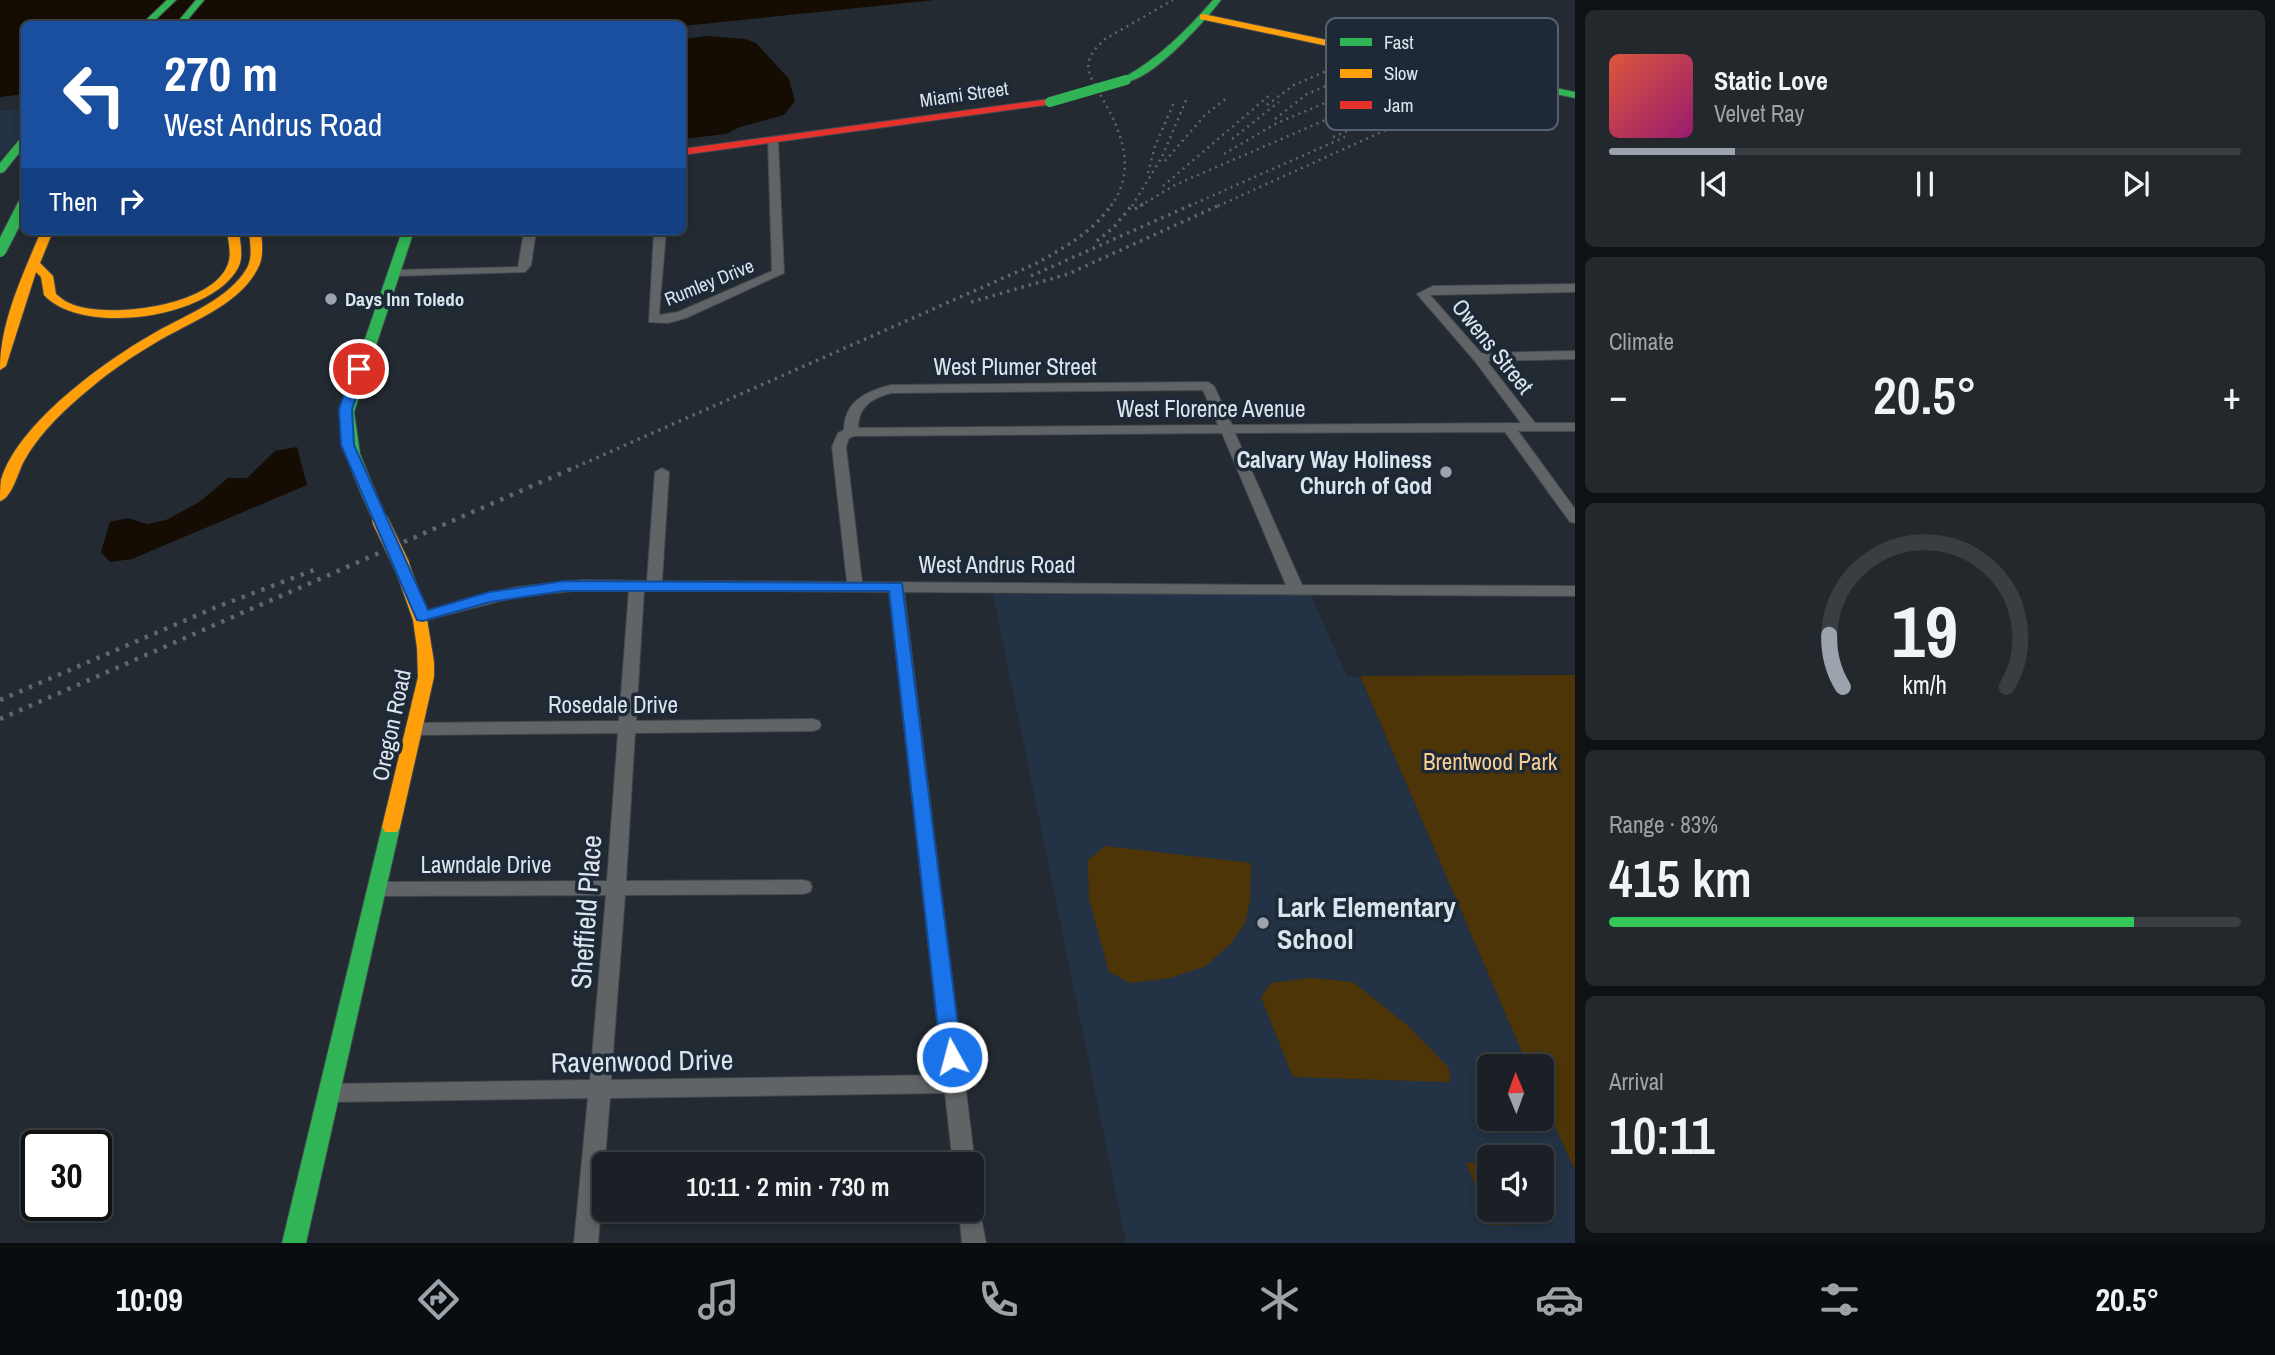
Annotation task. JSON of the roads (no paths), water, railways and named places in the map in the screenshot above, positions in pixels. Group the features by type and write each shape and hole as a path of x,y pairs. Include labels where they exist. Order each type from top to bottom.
{"main road":[{"path":"149,21 172,0"},
{"path":"154,21 172,0"},
{"path":"182,21 200,0"},
{"name":"Miami Street","path":"686,151 1050,102 1126,80 1154,66 1171,54 1217,0"},
{"path":"1203,17 1326,43"},
{"path":"0,170 21,145"},
{"path":"0,251 21,210"},
{"path":"0,234 21,231"},
{"path":"0,366 45,235"},
{"path":"35,259 47,276 50,295 65,306 92,313 144,311 198,296 226,278 235,257 233,235"},
{"path":"0,496 23,451 62,408 99,376 148,342 233,291 251,271 256,258 255,235"},
{"name":"Oregon Road","path":"294,1243 378,889 428,656 423,616 348,445 345,416 407,235"}],"street":[{"name":"Rumley Drive","path":"660,235 653,318 668,319 682,315 778,273 774,140"},
{"path":"394,273 521,270 525,265 529,235"},
{"name":"Owens Street","path":"1531,427 1478,357 1426,298 1425,292 1575,288"},
{"path":"1478,357 1575,355"},
{"name":"West Plumer Street","path":"849,433 852,413 862,400 891,389 1208,386 1226,428"},
{"name":"West Florence Avenue","path":"849,433 1575,427"},
{"path":"1226,428 1296,589"},
{"path":"1509,428 1575,519"},
{"path":"849,433 840,440 839,447 855,586"},
{"name":"Sheffield Place","path":"586,1243 627,727 662,472"},
{"name":"West Andrus Road","path":"423,616 489,597 533,589 646,586 1575,590"},
{"path":"896,586 963,1152"},
{"name":"Rosedale Drive","path":"414,729 813,725"},
{"name":"Lawndale Drive","path":"378,889 803,887"},
{"name":"Ravenwood Drive","path":"329,1093 955,1084"},
{"path":"972,1222 974,1243"}],"railway":[{"path":"1111,206 1123,178 1124,151 1115,123 1090,74 1089,61 1105,39 1173,0"},
{"path":"1267,105 1294,85 1326,71"},
{"path":"1275,119 1307,94 1326,86"},
{"path":"1163,186 1272,93"},
{"path":"1165,161 1206,114 1228,97"},
{"path":"1132,206 1162,157 1187,98"},
{"path":"1148,173 1155,146 1175,100"},
{"path":"1232,139 1279,102"},
{"path":"1224,154 1275,124 1326,103"},
{"path":"1140,206 1175,185 1326,120"},
{"path":"1333,137 1349,130"},
{"path":"1218,206 1386,130"},
{"path":"1189,206 1345,137"},
{"path":"569,470 1035,264 1087,231 1112,204"},
{"path":"1097,241 1114,227 1133,204"},
{"path":"1135,209 1143,204"},
{"path":"1031,276 1193,204"},
{"path":"971,302 1068,274 1222,204"},
{"path":"0,719 573,468"},
{"path":"0,700 214,608 314,570"}],"place":[{"name":"Days Inn Toledo","path":"331,299"},
{"name":"Calvary Way Holiness Church of God","path":"1446,472"},
{"name":"Lark Elementary School","path":"1263,923"}],"park label":[{"name":"Brentwood Park","path":"1490,761"}]}
